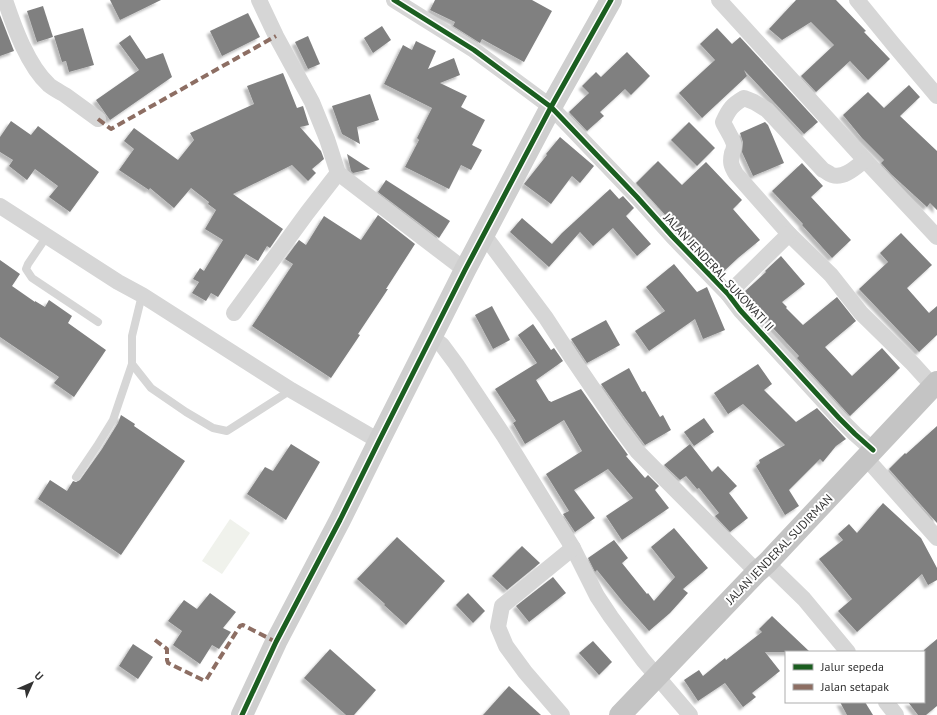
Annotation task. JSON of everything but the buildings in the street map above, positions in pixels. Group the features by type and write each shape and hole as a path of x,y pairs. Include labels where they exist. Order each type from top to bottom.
{"highway":[{"name":"JALAN JENDERAL SUDIRMAN","path":"620,715 762,568 935,384"}],"street":[{"path":"5,0 11,20 25,51 42,77 50,85 98,119"},
{"path":"259,0 276,36 312,102 327,139 338,173 466,270"},
{"name":"JALAN JENDERAL SUKOWATI II","path":"394,0 474,50 551,107 728,294 740,310 855,434 869,454 937,538"},
{"path":"242,715 276,642 340,520 484,235 551,107 612,0"},
{"path":"719,0 937,237"},
{"path":"857,0 892,44 937,96"},
{"path":"865,160 849,172 841,175 833,175 823,170 767,110 744,98 735,103 728,111 723,122 734,146 731,158 731,167 736,174 789,234 831,275 861,313 935,384"},
{"path":"234,313 338,173"},
{"path":"0,206 291,390 379,441"},
{"path":"728,294 789,234"},
{"path":"484,235 546,318 617,424 637,450 743,557 762,568 804,599 847,651"},
{"path":"432,337 442,345 456,364 504,436 573,548 597,596 611,617 643,660 690,715"},
{"path":"562,715 525,672 506,646 498,627 502,606 573,548"},
{"path":"887,703 896,715"}],"lane":[{"path":"47,236 26,269 32,278 98,322"},
{"path":"76,477 113,420 132,364 132,336 142,295"},
{"path":"132,364 151,388 213,428 228,431 291,390"}],"shaded area":[{"path":"230,519 250,533 222,574 202,561"}],"marked path":[{"path":"98,119 111,129 276,36"},
{"path":"155,640 167,649 168,663 203,680 206,680 240,626 243,625 276,642"}],"cycle path":[{"path":"394,0 474,50 551,107 728,294 740,310 839,418 873,450"},
{"path":"242,715 276,642 340,520 465,270 551,107 611,0"}]}
